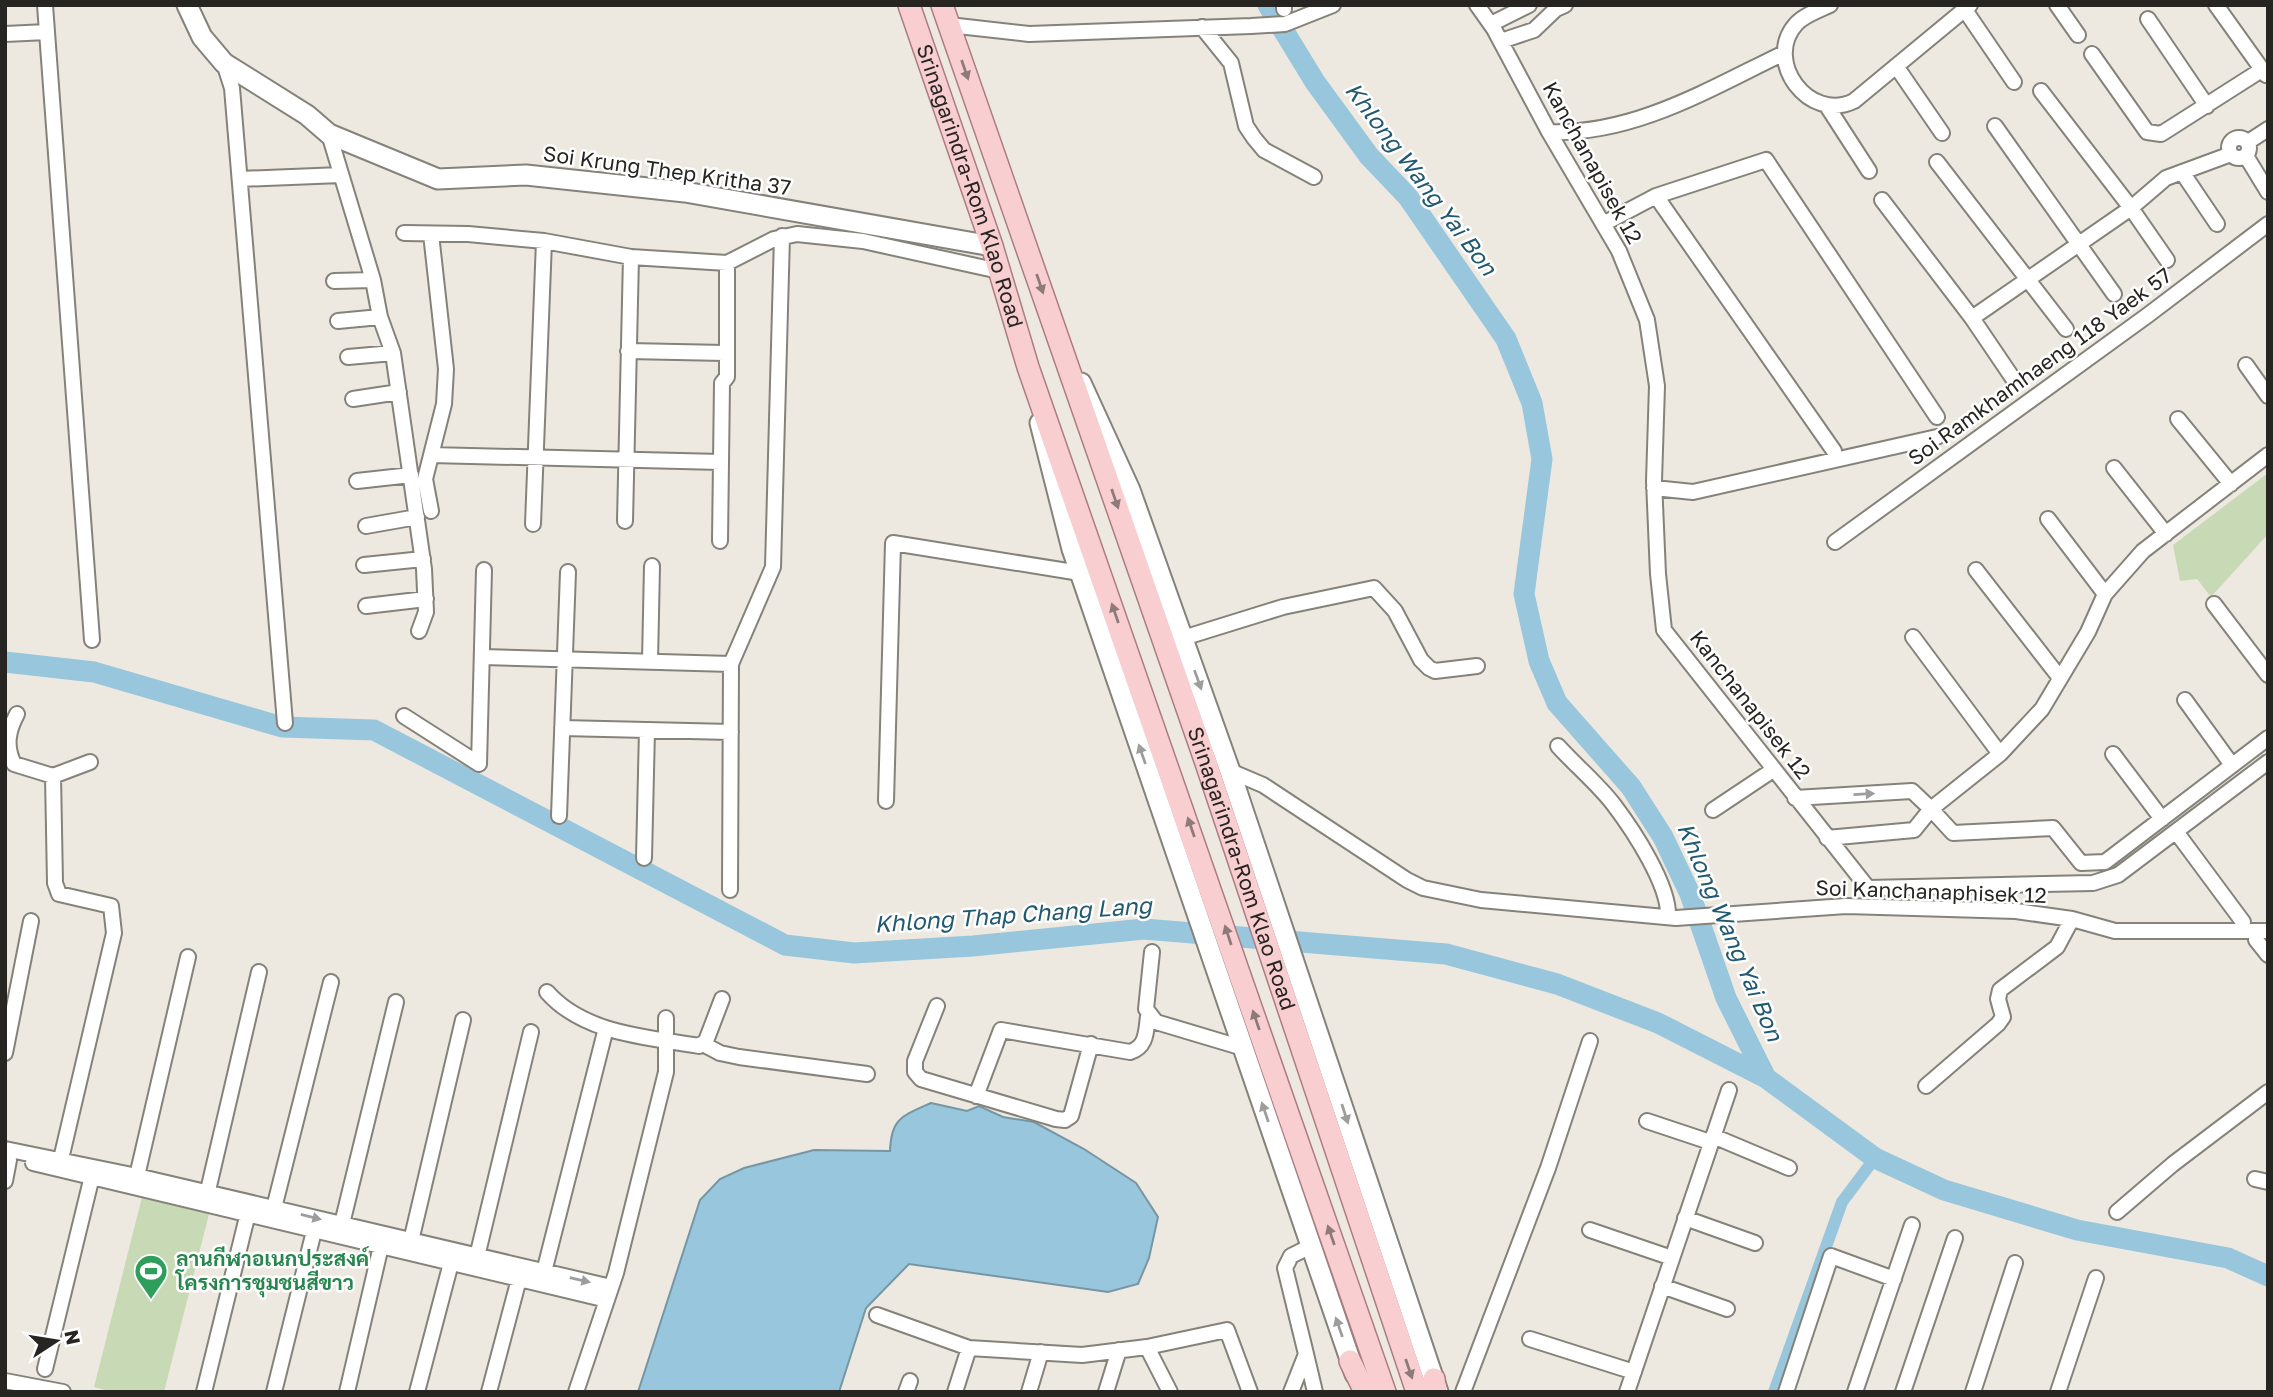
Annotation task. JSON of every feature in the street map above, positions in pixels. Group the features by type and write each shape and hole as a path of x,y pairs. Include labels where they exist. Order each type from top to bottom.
{"main road":[{"name":"Soi Krung Thep Kritha 37","path":"187,5 202,37 224,63 307,115 330,134 438,179 526,175 685,192 992,246"},
{"name":"Srinagarindra-Rom Klao Road","path":"909,5 992,246 1028,367 1213,891 1385,1392"},
{"name":"Srinagarindra-Rom Klao Road","path":"945,15 1061,344 1278,979 1431,1389"},
{"name":"Srinagarindra-Rom Klao Road","path":"1061,344 1125,479 1183,638 1301,980 1431,1389"},
{"name":"Srinagarindra-Rom Klao Road","path":"1028,367 1056,492 1080,573 1350,1361"},
{"path":"1350,1361 1363,1392"}],"street":[{"path":"45,5 92,640"},
{"path":"945,15 1029,34 1285,24 1333,5"},
{"name":"Kanchanapisek 12","path":"1477,5 1501,41 1549,132 1619,251 1647,320 1657,386 1654,488 1664,630 1868,888 2093,883 2118,875 2268,762"},
{"path":"1491,24 1530,5 1561,7"},
{"path":"1830,5 1798,21 1784,41 1789,73 1799,91 1827,106 1842,107 1854,102 1967,7 2014,82"},
{"path":"2057,5 2078,36"},
{"path":"2092,54 2147,132 2161,134 2265,73 2216,5"},
{"path":"1501,41 1534,30 1561,7"},
{"path":"2148,19 2207,106"},
{"path":"1202,27 1231,64 1246,126 1254,138 1264,150 1314,177"},
{"path":"5,34 47,32"},
{"path":"1549,132 1584,133 1672,107 1784,53"},
{"path":"224,63 232,88 285,723"},
{"path":"1896,66 1942,133"},
{"path":"2041,91 2132,208 2167,260"},
{"path":"1827,106 1869,172"},
{"path":"1995,126 2114,294"},
{"path":"1972,318 2132,208 2166,178 2231,154 2235,158 2268,129"},
{"path":"330,134 373,280 380,317 393,353 411,475 424,514"},
{"path":"2247,149 2268,191"},
{"path":"1603,223 1656,195 1766,160 1937,417"},
{"path":"1937,162 2066,329"},
{"path":"2182,172 2217,224"},
{"path":"240,179 341,175"},
{"path":"1656,195 1834,452"},
{"path":"1882,200 1972,318 2016,383"},
{"name":"Soi Ramkhamhaeng 118 Yaek 57","path":"1835,542 2148,316 2268,224"},
{"path":"404,233 544,241 631,257 727,263 782,236 797,234 863,242 999,271"},
{"path":"419,631 425,621 426,599 423,559 425,479 444,404 446,369 431,233"},
{"path":"730,890 731,664 773,567 782,236"},
{"path":"533,524 544,241"},
{"path":"625,521 631,257"},
{"path":"720,541 722,383 727,377 727,263"},
{"path":"334,281 373,280"},
{"path":"338,321 380,317"},
{"path":"628,351 725,353"},
{"path":"348,357 393,353"},
{"path":"2246,365 2268,396"},
{"path":"353,399 399,392"},
{"path":"2178,419 2231,484"},
{"path":"1654,488 1693,492 1937,437"},
{"path":"432,455 721,463"},
{"path":"1827,838 1914,830 1931,809 2000,754 2042,709 2088,632 2105,594 2143,551 2268,455"},
{"path":"2114,468 2166,534"},
{"path":"357,481 411,475"},
{"path":"366,526 424,514"},
{"path":"2048,519 2105,594"},
{"path":"886,801 894,543 1080,573"},
{"path":"364,565 423,559"},
{"path":"650,662 652,566"},
{"path":"404,716 479,764 484,570"},
{"path":"1976,570 2060,678"},
{"path":"559,816 568,572"},
{"path":"1183,638 1283,607 1374,588 1395,611 1429,668 1435,671 1478,666"},
{"path":"366,606 426,599"},
{"path":"2214,604 2268,675"},
{"path":"1913,636 2000,754"},
{"path":"482,657 731,664"},
{"path":"2185,700 2232,765"},
{"path":"17,715 8,736 9,752 14,764 53,776 90,762"},
{"path":"562,729 731,732"},
{"path":"644,858 647,730"},
{"path":"1796,798 1912,791 1953,833 2053,828 2081,863 2105,862 2268,738"},
{"path":"1558,746 1616,807 1659,878 1672,917"},
{"path":"2113,754 2162,819"},
{"path":"1713,810 1773,770"},
{"name":"Soi Kanchanaphisek 12","path":"1230,771 1263,785 1423,888 1481,901 1672,917 1846,906 2016,911 2072,919 2115,931 2258,936"},
{"path":"53,776 57,891 64,896 107,903 113,909 114,922 110,959 61,1159"},
{"path":"2177,833 2243,922"},
{"path":"1926,1086 1998,1024 2003,1017 1997,995 2000,990 2057,947 2072,919"},
{"path":"5,1054 31,921"},
{"path":"2258,936 2268,956"},
{"path":"1152,952 1146,1009 1149,1016 1156,1022 1243,1048"},
{"path":"137,1176 188,957"},
{"path":"206,1198 259,972"},
{"path":"274,1208 331,982"},
{"path":"547,992 572,1015 606,1028 704,1044 720,1054 867,1074"},
{"path":"704,1044 722,999"},
{"path":"341,1231 396,1002"},
{"path":"937,1006 915,1061 915,1072 921,1079 1065,1120 1071,1116 1091,1044"},
{"path":"976,1096 1001,1030 1130,1052 1139,1049 1143,1044 1149,1016"},
{"path":"576,1392 609,1293 666,1072 667,1018"},
{"path":"411,1241 464,1020"},
{"path":"544,1272 606,1028"},
{"path":"476,1263 531,1032"},
{"path":"1462,1392 1548,1168 1590,1041"},
{"path":"1627,1392 1728,1090"},
{"path":"2118,1212 2173,1164 2268,1092"},
{"path":"1647,1121 1711,1139 1789,1168"},
{"path":"7,1156 61,1159 93,1171 206,1198 274,1208 381,1246 451,1263 476,1263 544,1272 609,1293"},
{"path":"7,1156 137,1176 248,1213 314,1231 341,1231 411,1241 519,1279 609,1293"},
{"path":"5,1181 7,1156"},
{"path":"45,1369 93,1171"},
{"path":"204,1392 248,1213"},
{"path":"1685,1218 1755,1243"},
{"path":"1855,1392 1912,1225"},
{"path":"1590,1230 1672,1258"},
{"path":"274,1392 314,1231"},
{"path":"1903,1392 1955,1238"},
{"path":"347,1392 381,1246"},
{"path":"1311,1246 1291,1256 1285,1268 1315,1392"},
{"path":"1786,1392 1831,1256 1894,1279"},
{"path":"417,1392 451,1263"},
{"path":"1973,1392 2015,1263"},
{"path":"2058,1392 2096,1278"},
{"path":"489,1392 519,1279"},
{"path":"1662,1286 1727,1309"},
{"path":"877,1315 969,1348 1082,1355 1147,1347 1227,1330 1250,1392"},
{"path":"1530,1339 1633,1372"},
{"path":"1147,1347 1170,1392"},
{"path":"955,1392 969,1348"},
{"path":"1106,1392 1119,1350"},
{"path":"1029,1392 1041,1352"},
{"path":"1291,1392 1306,1354"},
{"path":"5,1381 64,1392"}],"green space":[{"path":"2268,473 2268,534 2211,597 2197,579 2180,581 2173,545"},
{"name":"ลานกีฬาอเนกประสงค์ โครงการชุมชนสีขาว","path":"142,1197 209,1214 164,1392 112,1392 94,1387"}],"water":[{"path":"931,1103 967,1111 979,1106 1003,1117 1034,1122 1084,1149 1136,1183 1158,1217 1149,1258 1138,1284 1108,1292 909,1264 866,1308 839,1392 638,1392 700,1200 720,1179 744,1168 814,1150 890,1151 893,1131 900,1120 912,1111"}],"waterway":[{"name":"Khlong Wang Yai Bon","path":"1268,5 1315,82 1369,156 1408,197 1506,339 1532,403 1542,459 1524,594 1539,661 1557,703 1631,787 1663,837 1690,894 1726,998 1766,1078"},
{"name":"Khlong Thap Chang Lang","path":"5,662 94,672 282,727 374,730 785,945 854,953 973,946 1144,929 1446,954 1557,984 1658,1023 1766,1078 1875,1158 1944,1190 2077,1230 2228,1258 2268,1276"},
{"path":"1774,1392 1842,1202 1875,1158"}],"place":[{"name":"ลานกีฬาอเนกประสงค์ โครงการชุมชนสีขาว","path":"151,1301"}]}
